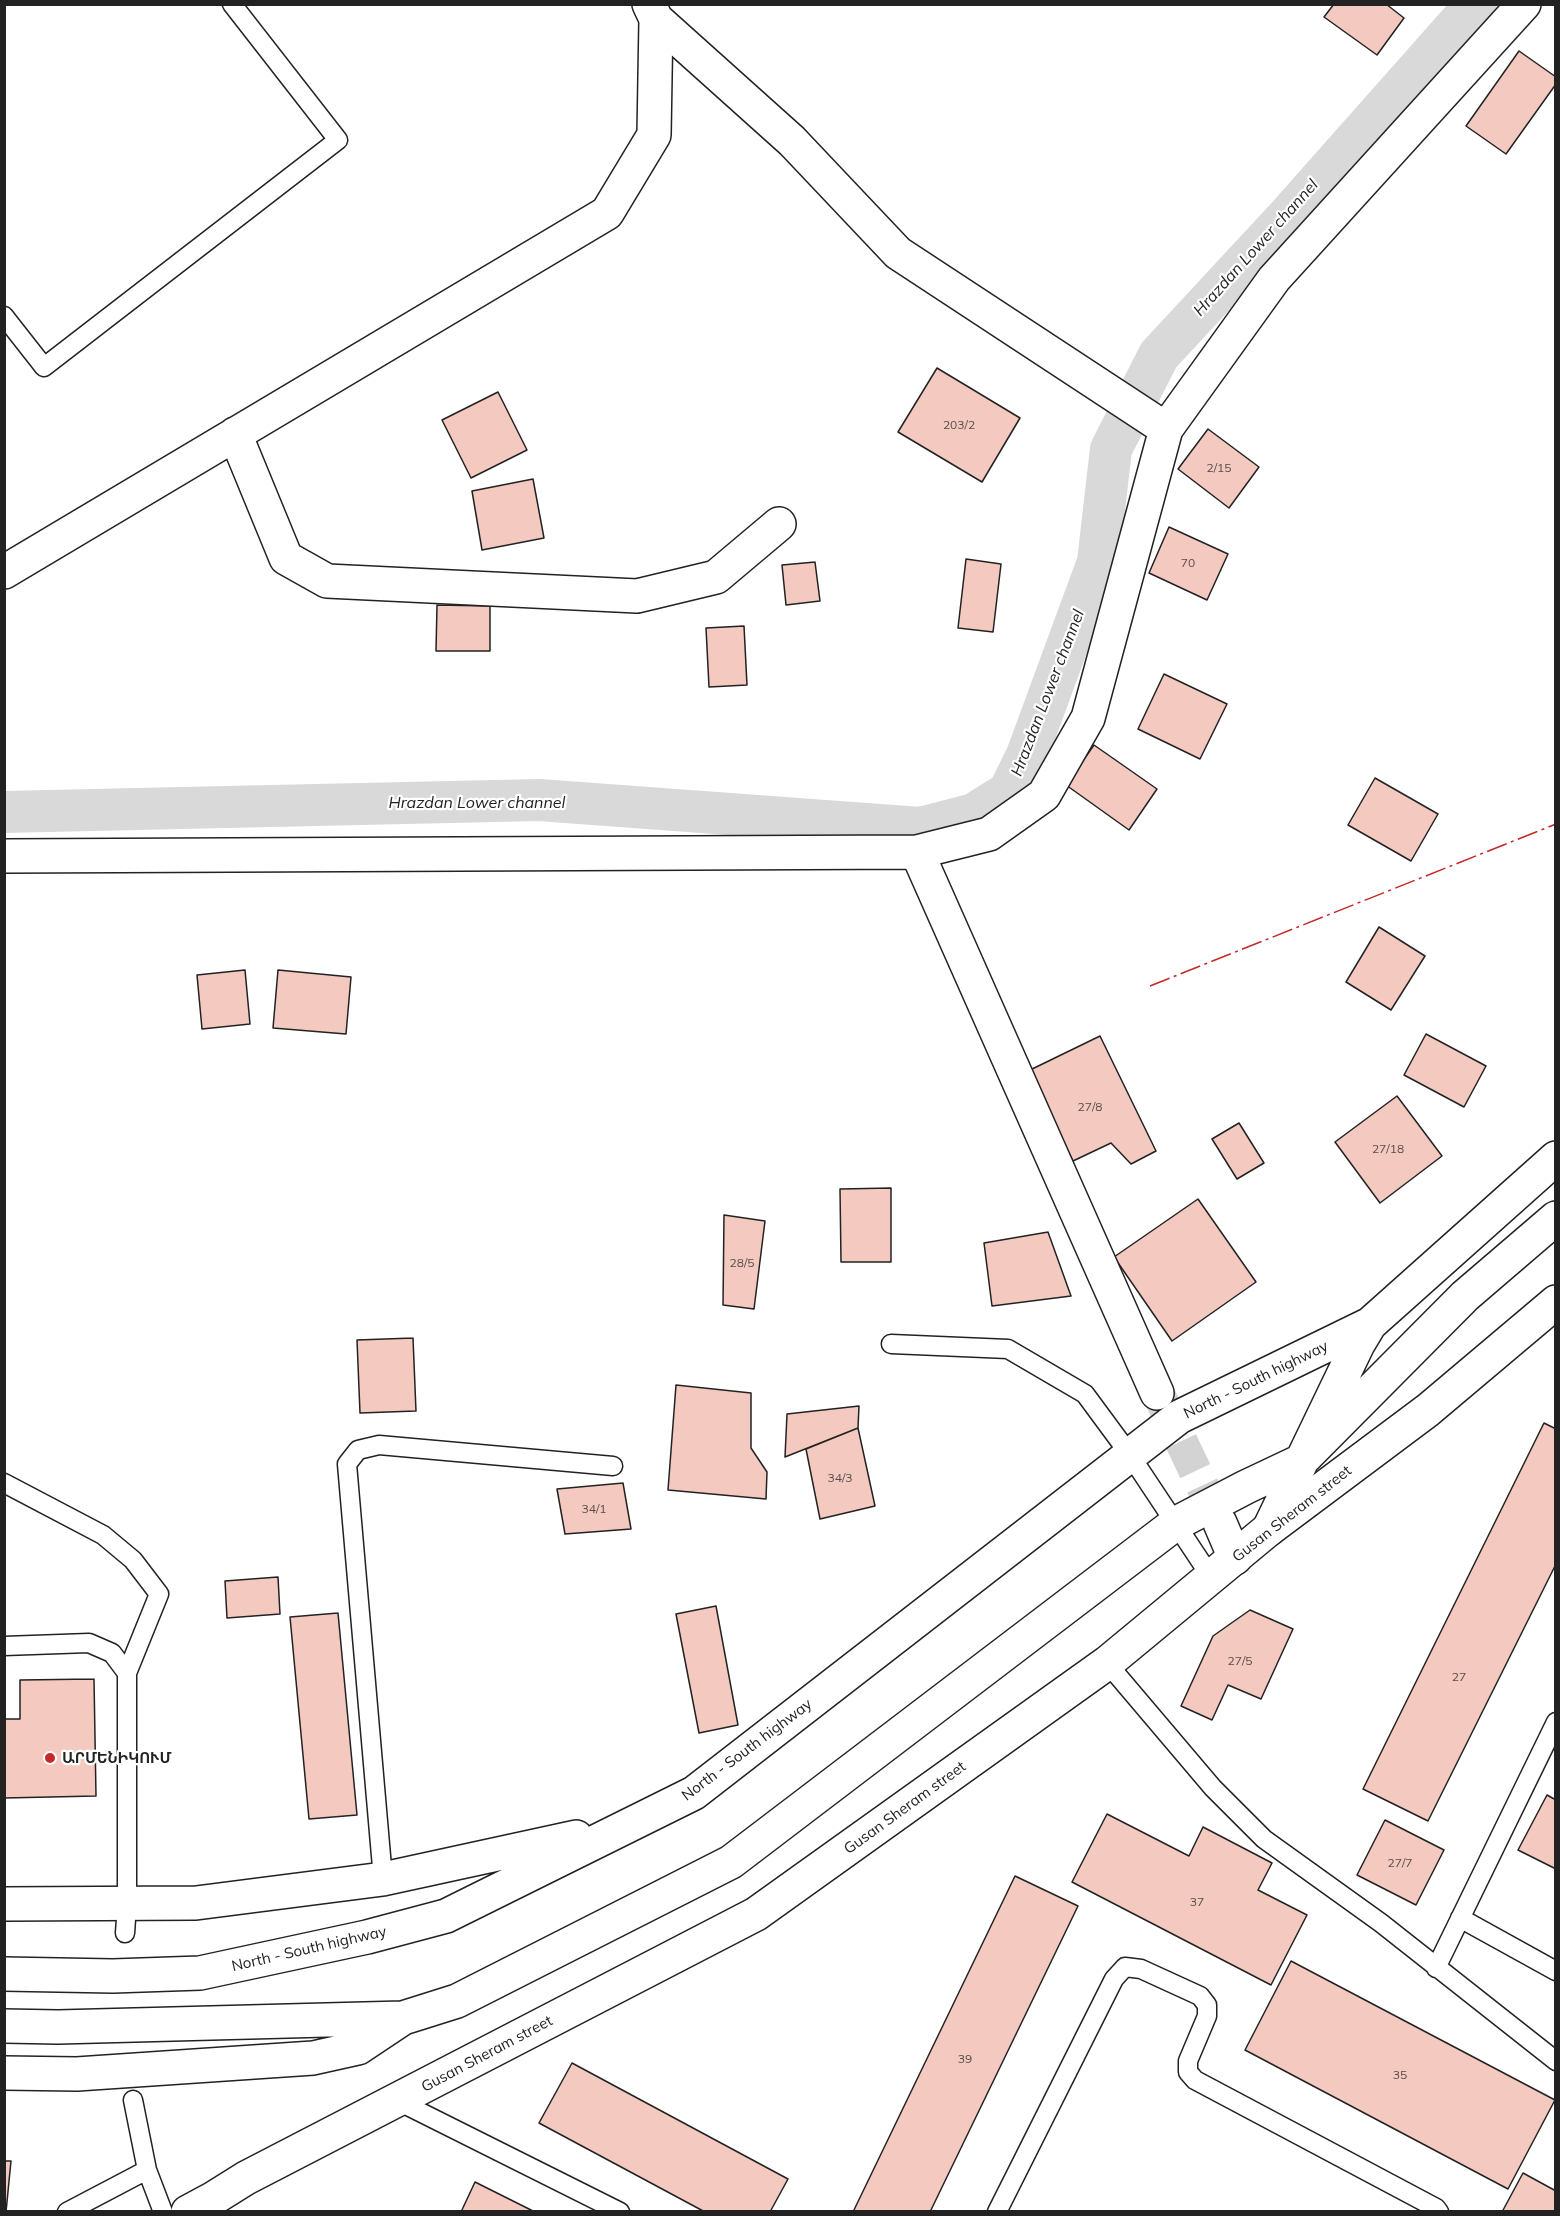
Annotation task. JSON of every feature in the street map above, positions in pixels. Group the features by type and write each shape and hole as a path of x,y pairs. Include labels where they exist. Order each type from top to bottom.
{"main road":[{"path":"4,856 917,852 989,834 1044,795 1088,718 1158,424 1274,279 1524,4"},
{"path":"653,12 792,141 898,253 1158,424"},
{"path":"4,572 608,213 654,135 653,12"},
{"path":"235,434 286,558 327,581 637,596 716,577 779,524"},
{"path":"917,852 1157,1393"},
{"name":"North - South highway","path":"4,1974 113,1976 200,1973 367,1937 446,1916 694,1793 1179,1417 1370,1324 1556,1158"},
{"path":"4,2026 58,2027 403,2018 457,2001 731,1862 1175,1524 1301,1461 1466,1296 1556,1218"},
{"name":"Gusan Sheram street","path":"204,2207 246,2178 756,1914 1107,1663 1269,1529 1428,1410 1556,1302"},
{"name":"North - South highway","path":"1269,1529 1358,1344 1370,1324"},
{"path":"1220,1522 1223,1568"},
{"path":"4,1904 126,1919 196,1903 383,1879 628,1825"},
{"path":"4,2073 77,2074 313,2058 358,2048 403,2018"}],"lane":[{"path":"4,316 44,367 338,140 232,4"},
{"path":"891,1344 1008,1349 1085,1394 1130,1455 1175,1524 1223,1568"},
{"path":"383,1879 347,1464 358,1450 379,1445 613,1466"},
{"path":"4,1483 103,1535 133,1560 159,1594 127,1673 126,1919"},
{"path":"4,1646 88,1643 112,1653 127,1673"},
{"path":"1107,1663 1213,1788 1264,1839 1381,1923 1556,2061"},
{"path":"1436,1968 1556,1722"},
{"path":"1460,1918 1554,1967"},
{"path":"997,2211 1114,1978 1125,1967 1141,1969 1200,1996 1207,2005 1207,2016 1188,2061 1188,2072 1195,2080 1439,2211"},
{"path":"133,2100 147,2170 163,2211"},
{"path":"398,2101 620,2211"},
{"path":"67,2211 147,2170"}],"building":[{"path":"1334,4 1386,4 1404,18 1377,55 1324,17"},
{"path":"1519,51 1556,77 1556,84 1506,154 1466,126"},
{"path":"937,368 1020,418 982,482 898,432"},
{"path":"498,392 527,450 471,478 442,420"},
{"path":"1208,429 1259,467 1229,508 1178,469"},
{"path":"533,479 544,538 482,550 472,491"},
{"path":"1169,527 1228,554 1207,600 1149,573"},
{"path":"966,559 1001,564 993,632 958,628"},
{"path":"815,562 820,601 786,605 782,565"},
{"path":"437,605 490,606 490,651 436,651"},
{"path":"744,626 747,685 709,687 706,628"},
{"path":"1164,674 1227,704 1200,759 1138,729"},
{"path":"1094,745 1157,789 1129,830 1066,785"},
{"path":"1375,778 1438,814 1411,861 1348,825"},
{"path":"1379,927 1425,956 1391,1010 1346,982"},
{"path":"245,970 250,1024 202,1029 197,975"},
{"path":"278,970 351,977 346,1034 273,1028"},
{"path":"1426,1034 1486,1066 1464,1107 1404,1075"},
{"path":"1100,1036 1156,1151 1131,1164 1111,1143 1073,1161 1028,1071"},
{"path":"1397,1096 1442,1156 1380,1203 1335,1142"},
{"path":"1239,1123 1264,1163 1237,1179 1212,1139"},
{"path":"891,1188 891,1262 841,1262 840,1189"},
{"path":"1198,1199 1256,1282 1172,1341 1114,1257"},
{"path":"724,1215 765,1221 754,1309 723,1305"},
{"path":"1048,1232 1071,1296 992,1306 984,1243"},
{"path":"413,1338 416,1411 360,1413 357,1340"},
{"path":"676,1385 751,1393 751,1448 767,1472 766,1499 668,1490"},
{"path":"859,1406 858,1428 785,1457 787,1414"},
{"path":"1544,1423 1556,1429 1556,1564 1428,1821 1363,1789"},
{"path":"858,1428 875,1506 820,1519 806,1449"},
{"path":"623,1483 631,1529 565,1534 557,1489"},
{"path":"278,1577 280,1614 227,1618 225,1581"},
{"path":"716,1606 738,1725 699,1733 676,1614"},
{"path":"1250,1610 1293,1629 1261,1699 1228,1685 1212,1720 1181,1706 1213,1636"},
{"path":"338,1613 357,1815 309,1819 290,1617"},
{"name":"ԱՐՄԵՆԻԿՈՒՄ","path":"94,1679 96,1796 4,1798 4,1719 20,1719 20,1680"},
{"path":"1547,1795 1556,1800 1556,1869 1518,1850"},
{"path":"1107,1814 1189,1856 1203,1827 1272,1863 1258,1890 1307,1915 1271,1985 1072,1882"},
{"path":"1385,1820 1444,1850 1416,1905 1357,1875"},
{"path":"1015,1876 1078,1906 930,2212 853,2212"},
{"path":"1291,1961 1555,2100 1508,2189 1245,2050"},
{"path":"572,2063 788,2179 770,2212 705,2212 539,2123"},
{"path":"4,2161 11,2161 6,2212 4,2212"},
{"path":"1523,2173 1556,2191 1556,2212 1502,2212"},
{"path":"475,2182 535,2212 461,2212"}],"waterway":[{"name":"Hrazdan Lower channel","path":"4,812 539,800 920,828 974,814 1009,792 1027,755 1098,562 1111,449 1159,355 1289,215 1476,4"}],"tunnel":[{"path":"1160,1397 1220,1523"}],"power":[{"path":"1150,986 1556,824"}],"place":[{"name":"ԱՐՄԵՆԻԿՈՒՄ","path":"50,1758"}]}
